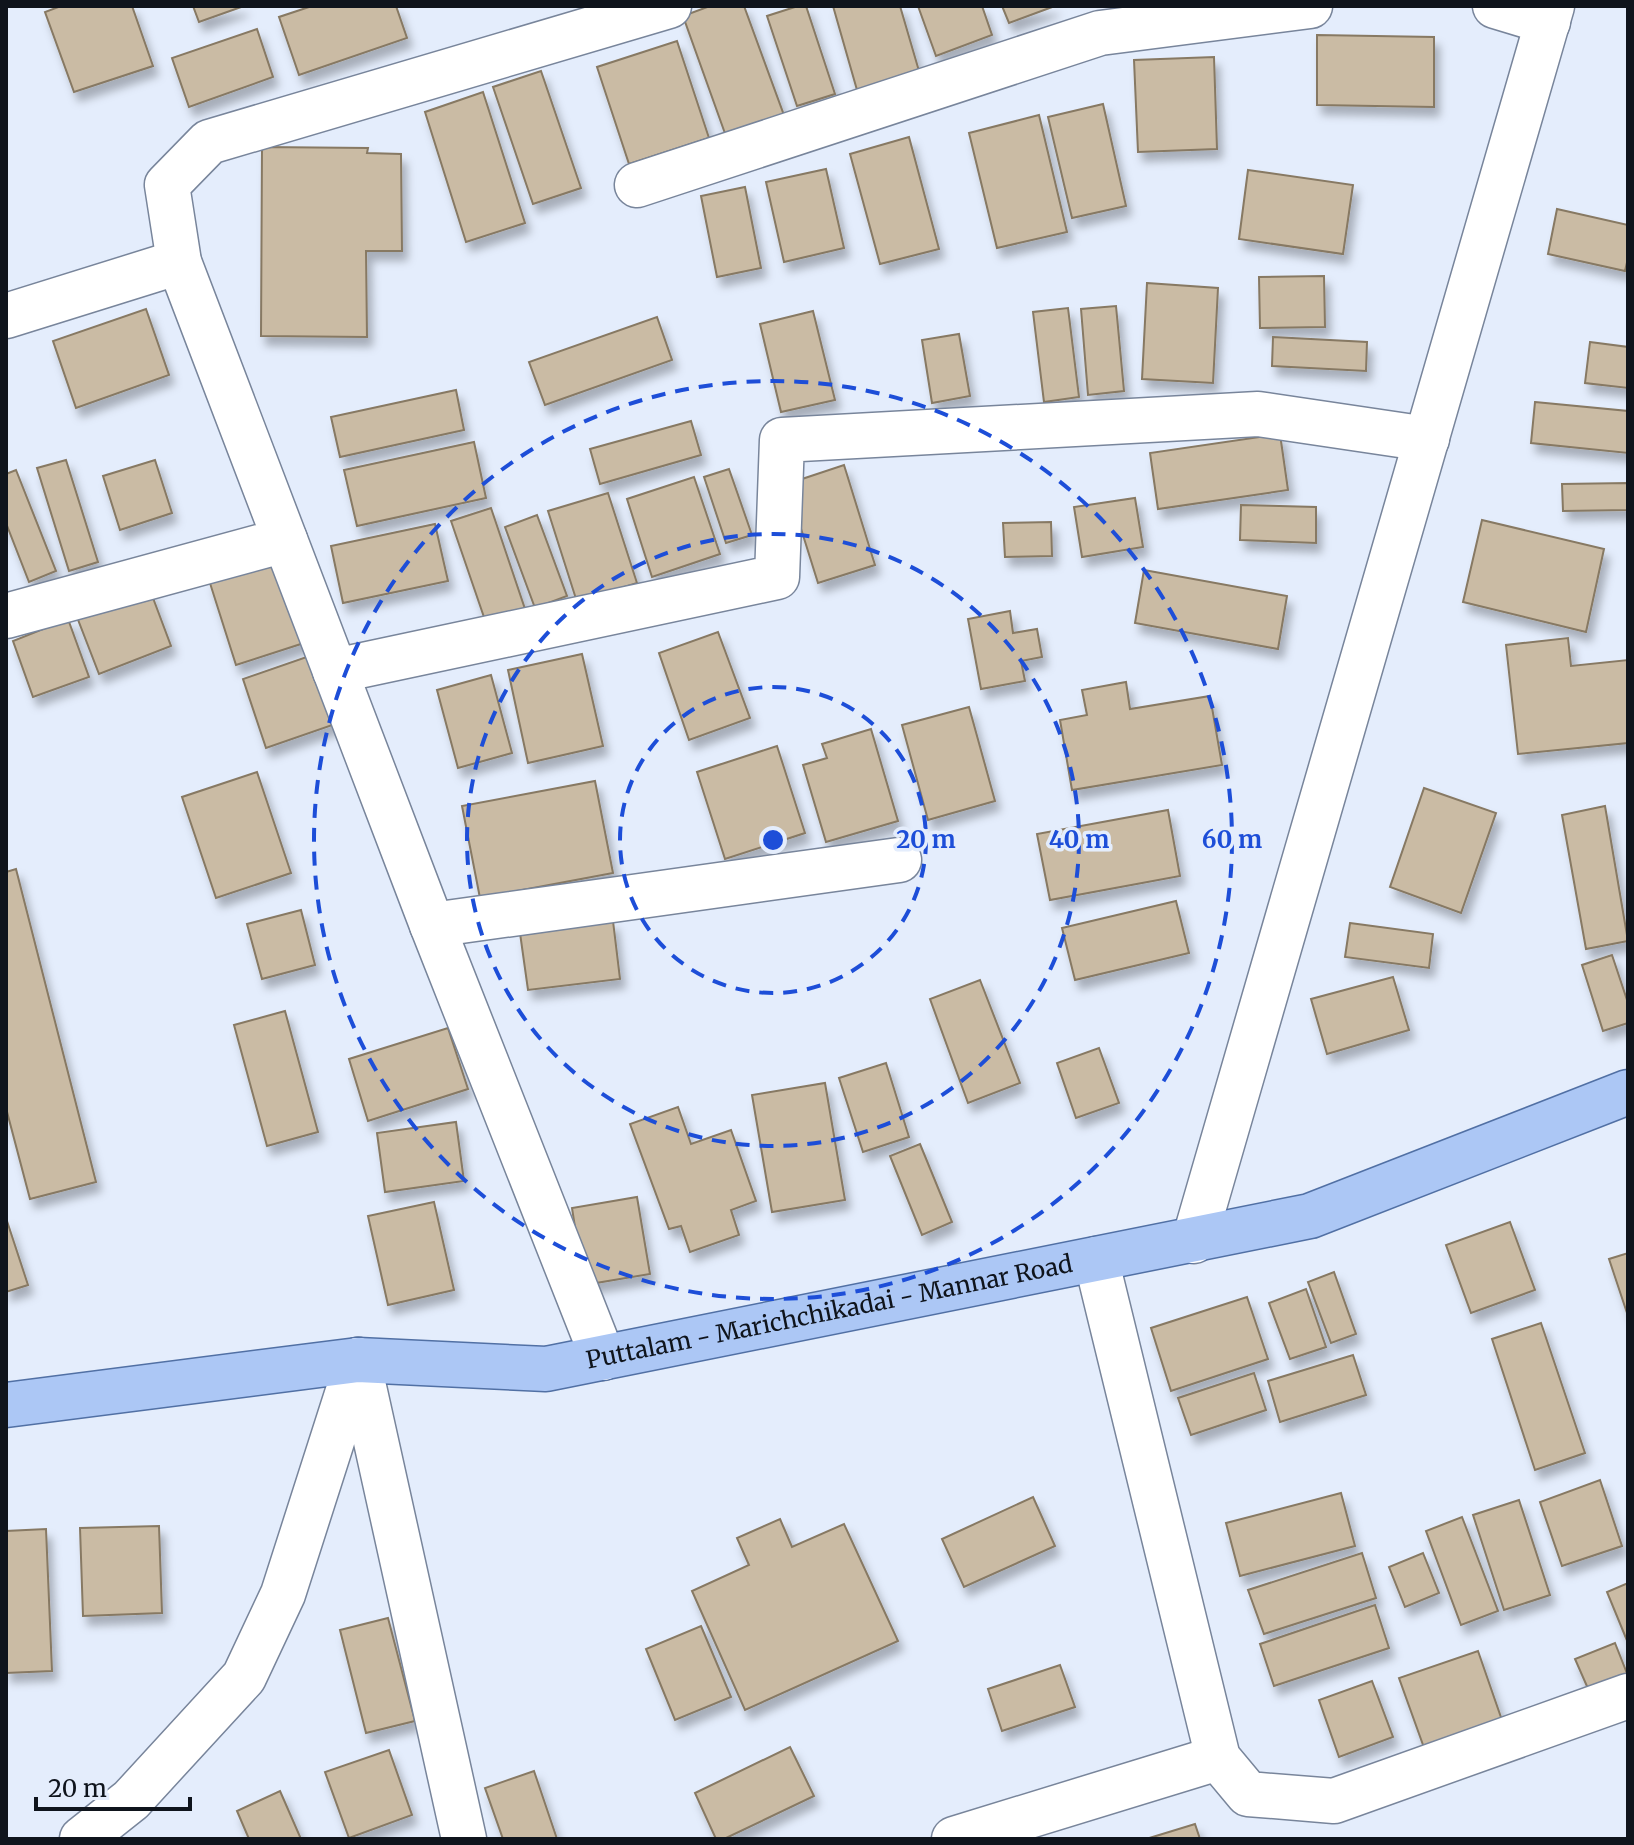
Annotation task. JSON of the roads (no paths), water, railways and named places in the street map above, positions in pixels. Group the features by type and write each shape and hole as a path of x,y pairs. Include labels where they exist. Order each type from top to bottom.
{"main road":[{"name":"Puttalam - Marichchikadai - Mannar Road","path":"6,1405 358,1360 546,1369 1310,1216 1628,1092"}],"street":[{"path":"603,1358 432,925 179,262 167,185 209,142 669,6"},
{"path":"637,185 1100,33 1310,6"},
{"path":"1194,1241 1550,14 1495,6"},
{"path":"6,316 179,262"},
{"path":"335,671 777,577 782,440 1258,414 1427,439"},
{"path":"6,616 285,540"},
{"path":"432,925 899,860"},
{"path":"1096,1259 1218,1758 1248,1794 1334,1801 1628,1696"},
{"path":"82,1839 131,1800 244,1677 283,1594 358,1360"},
{"path":"358,1360 464,1839"},
{"path":"954,1839 1218,1758"}]}
